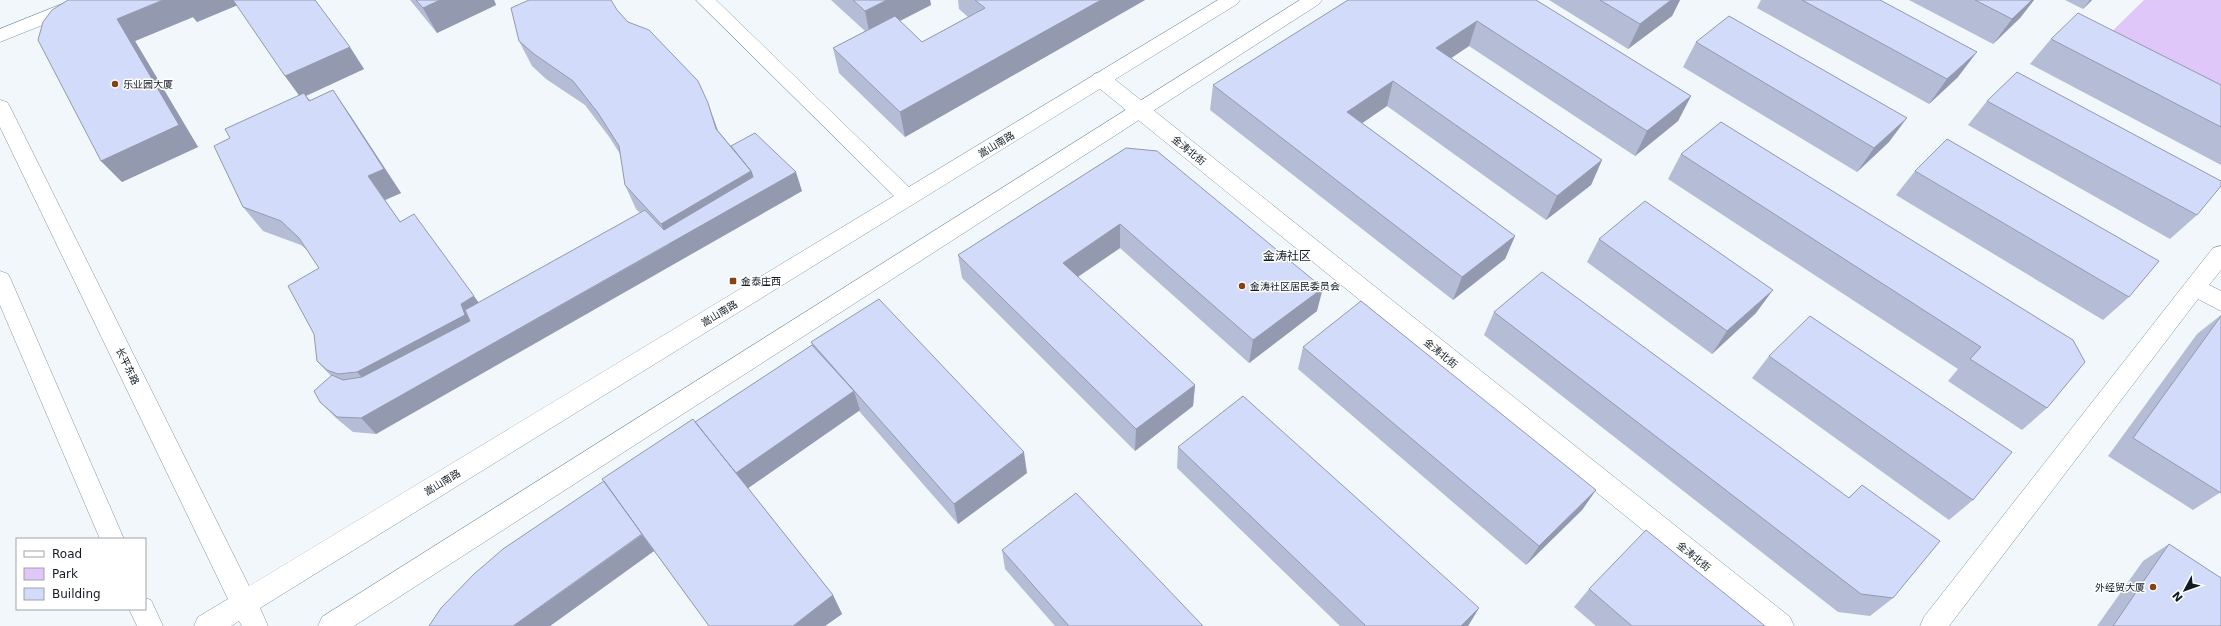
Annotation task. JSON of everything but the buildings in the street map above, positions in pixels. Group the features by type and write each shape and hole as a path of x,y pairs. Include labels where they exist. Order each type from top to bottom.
{"street":[{"path":"0,36 89,0"},
{"path":"705,0 908,198"},
{"name":"嵩山南路","path":"207,626 1232,0"},
{"path":"330,626 1313,0"},
{"name":"金涛北街","path":"1101,79 1781,626"},
{"name":"长平东路","path":"0,107 255,626"},
{"path":"1933,626 2221,254"},
{"path":"0,280 112,538"},
{"path":"2195,287 2221,302"},
{"path":"142,610 150,626"}],"green space":[{"path":"2144,0 2221,0 2221,109 2097,46"}],"place":[{"name":"乐业园大厦","path":"115,84"},
{"name":"金泰庄西","path":"733,281"},
{"name":"金涛社区居民委员会","path":"1242,286"},
{"name":"外经贸大厦","path":"2153,587"}],"district":[{"name":"金涛社区","path":"1287,256"}]}
